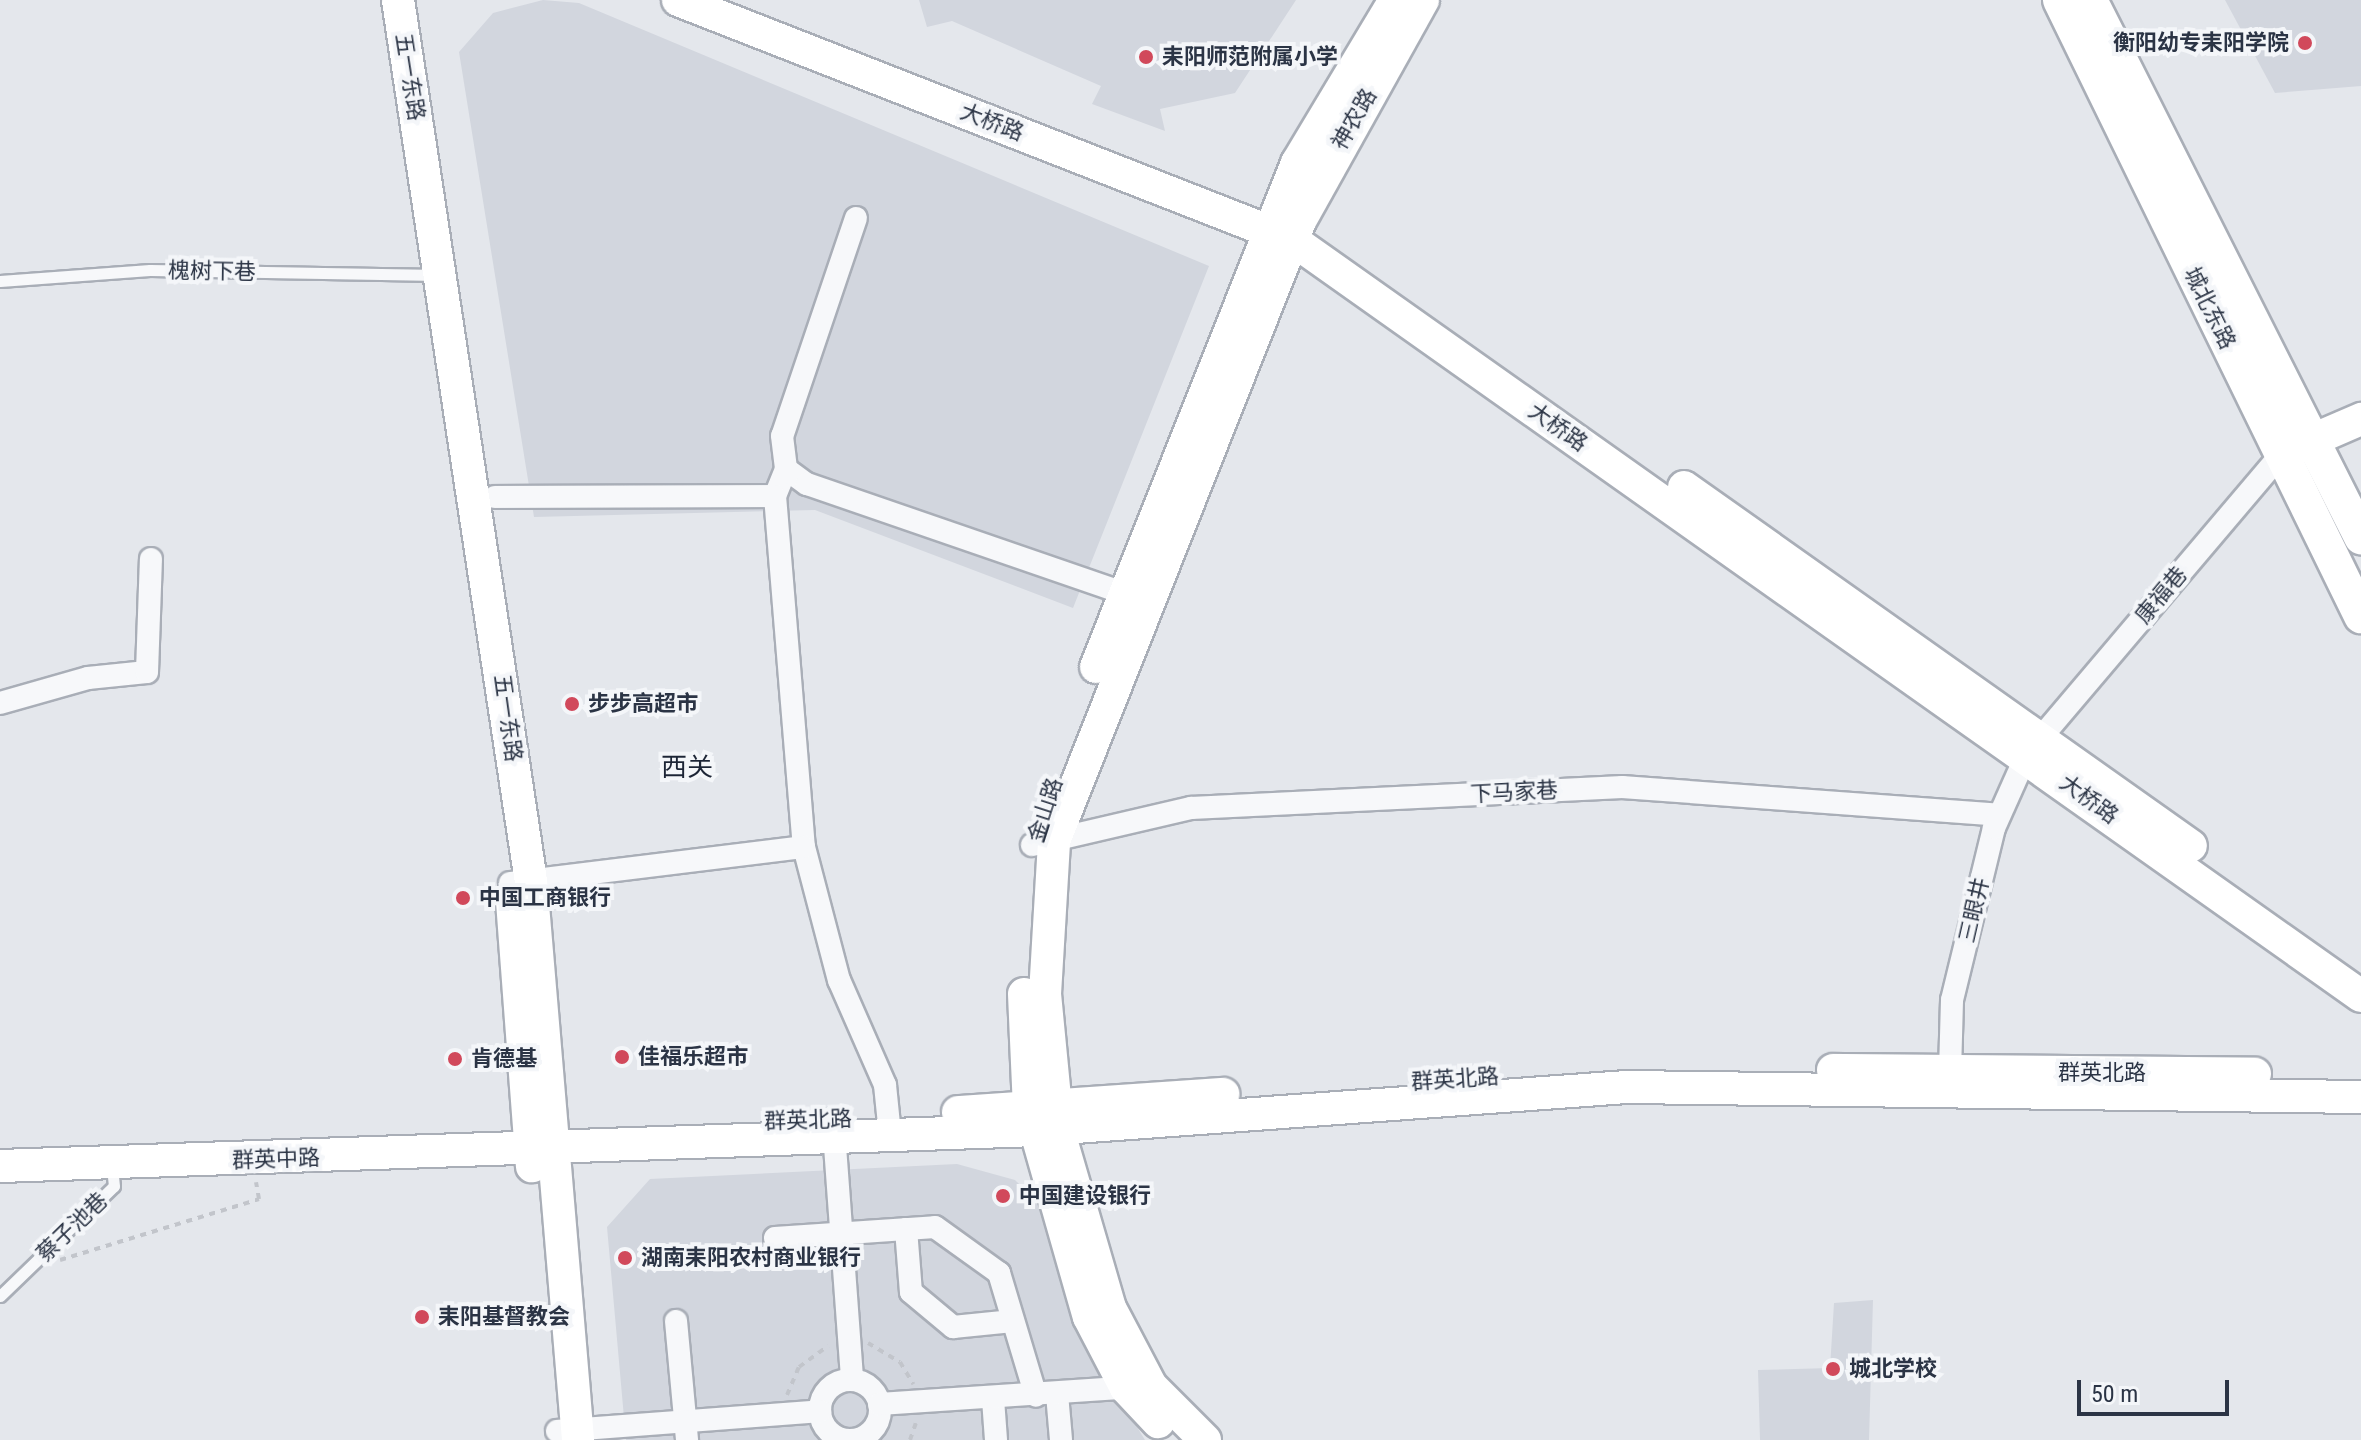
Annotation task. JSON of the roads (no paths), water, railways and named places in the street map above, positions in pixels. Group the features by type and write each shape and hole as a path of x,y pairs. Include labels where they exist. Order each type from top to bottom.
{"main road":[{"name":"城北东路","path":"2060,0 2361,616"},
{"name":"城北东路","path":"2090,0 2361,537"}],"street":[{"name":"五一东路","path":"377,0 521,882"},
{"name":"五一东路","path":"398,0 521,882 540,1141 568,1435"},
{"name":"大桥路","path":"678,0 1286,225"},
{"name":"大桥路","path":"737,0 1286,225 2361,972"},
{"name":"神农路","path":"1286,225 1297,163 1395,0"},
{"name":"神农路","path":"1286,225 1423,0"},
{"path":"856,218 782,436 786,469 775,496 804,847 839,980 885,1085 890,1125"},
{"name":"金山路","path":"1178,1440 1089,1317 1044,1118 1043,843 1123,593 1286,225"},
{"name":"金山路","path":"1043,843 1191,481 1286,225"},
{"path":"2281,455 2312,437 2361,419"},
{"name":"康福巷","path":"2034,745 2281,455"},
{"path":"786,469 807,484 1123,593"},
{"path":"495,497 775,496"},
{"path":"0,703 88,678 147,672 151,559"},
{"name":"大桥路","path":"2034,745 2361,996"},
{"name":"三眼井","path":"1950,1072 1952,1000 1999,815 2034,745"},
{"name":"下马家巷","path":"1043,843 1191,808 1622,787 1999,815"},
{"path":"521,882 804,847"},
{"name":"群英北路","path":"1044,1118 1633,1068 2361,1075"},
{"name":"群英北路","path":"540,1141 1627,1087 2361,1097"},
{"path":"833,1128 852,1379"},
{"name":"群英中路","path":"0,1166 112,1155 540,1141"},
{"name":"群英中路","path":"0,1149 112,1155"},
{"path":"775,1238 935,1227 999,1273 1013,1321 1046,1395 1061,1440"},
{"path":"906,1229 911,1292 953,1327 1013,1321"},
{"path":"676,1321 686,1431"},
{"path":"852,1379 868,1386 879,1404 873,1429 854,1440 830,1432 820,1411 830,1386 852,1379"},
{"path":"879,1404 993,1399 1138,1387"},
{"name":"金山路","path":"1138,1387 1205,1440"},
{"path":"993,1399 996,1440"},
{"path":"568,1435 686,1431 820,1411"}],"lane":[{"name":"槐树下巷","path":"0,281 150,270 424,275"},
{"name":"蔡子池巷","path":"0,1296 114,1186 112,1155"}],"place":[{"name":"衡阳幼专耒阳学院","path":"2305,43"},
{"name":"耒阳师范附属小学","path":"1146,57"},
{"name":"步步高超市","path":"572,704"},
{"name":"中国工商银行","path":"463,898"},
{"name":"佳福乐超市","path":"622,1057"},
{"name":"肯德基","path":"455,1059"},
{"name":"中国建设银行","path":"1003,1196"},
{"name":"湖南耒阳农村商业银行","path":"625,1258"},
{"name":"耒阳基督教会","path":"422,1317"},
{"name":"城北学校","path":"1833,1369"}],"district":[{"name":"西关","path":"687,768"}]}
